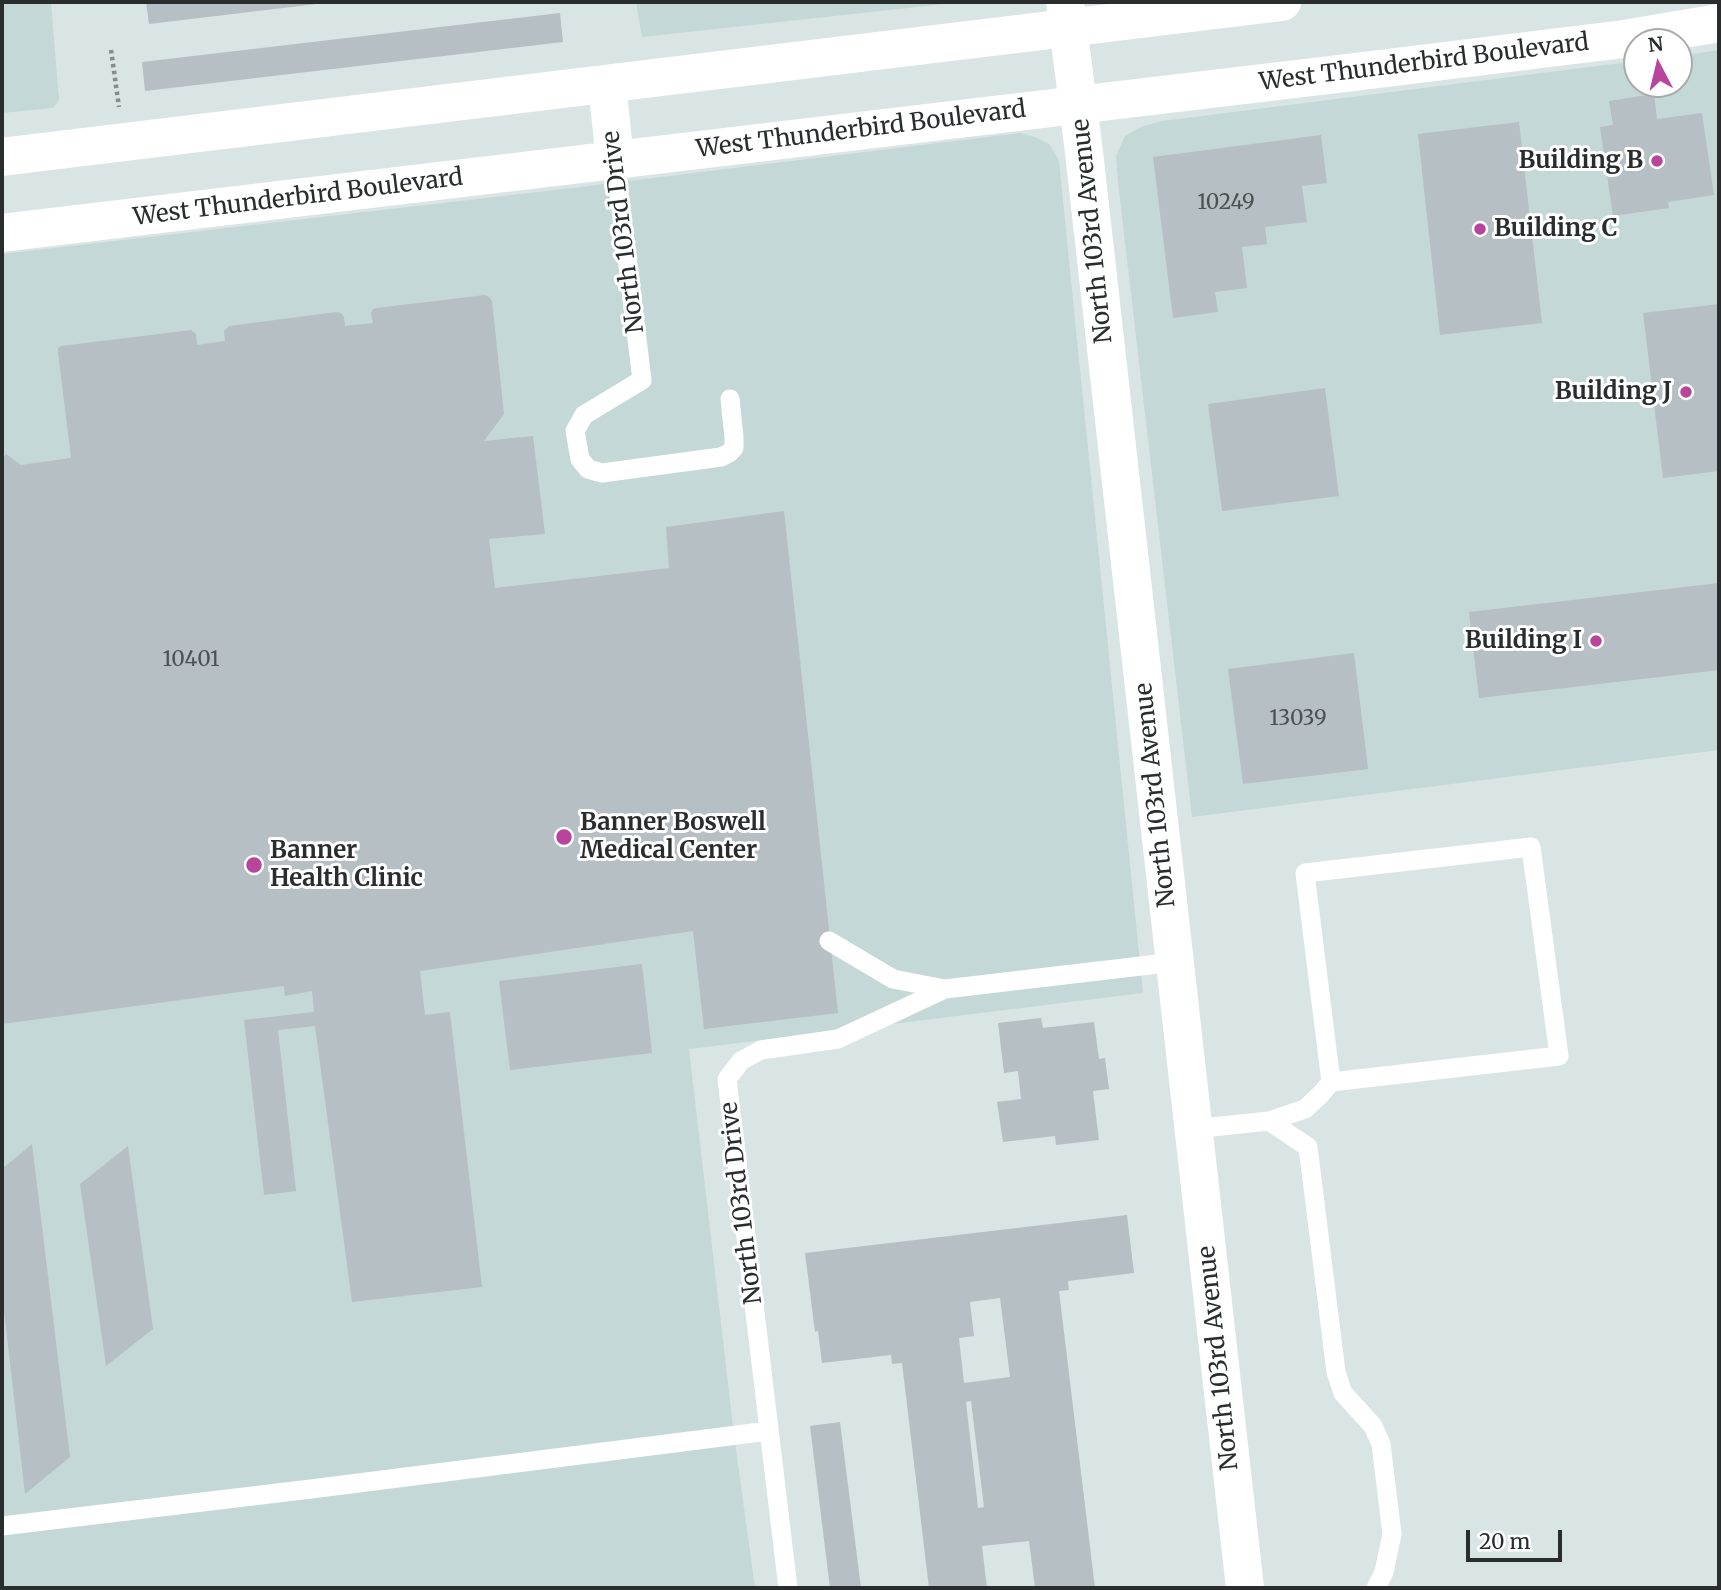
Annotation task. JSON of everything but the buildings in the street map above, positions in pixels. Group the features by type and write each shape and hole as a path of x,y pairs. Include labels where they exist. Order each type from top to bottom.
{"street":[{"path":"2,157 607,84 1067,15 1282,2"},
{"name":"North 103rd Avenue","path":"1067,15 1245,1588"},
{"name":"West Thunderbird Boulevard","path":"2,233 1546,49 1719,23"},
{"name":"North 103rd Drive","path":"607,84 615,160"}],"lane":[{"name":"North 103rd Drive","path":"615,160 642,380 584,415 575,431 580,459 588,469 602,473 721,457 734,448 730,399"},
{"path":"1193,1129 1269,1121 1305,1109 1331,1082 1559,1056 1531,847 1305,873 1331,1082"},
{"path":"830,941 893,979 945,989"},
{"name":"North 103rd Drive","path":"788,1588 727,1079 741,1061 761,1050 838,1040 945,989 1174,962"},
{"path":"1269,1121 1308,1147 1336,1372 1343,1393 1373,1426 1381,1444 1392,1534 1384,1572 1376,1588"},
{"path":"2,1526 769,1431"}],"path":[{"path":"111,50 120,111"}],"shaded area":[{"path":"2,2 51,2 59,100 53,108 2,113"},
{"path":"636,2 963,2 642,37"},
{"path":"1719,50 1719,750 1192,817 1118,182 1116,156 1125,136 1141,127 1162,121 1623,63 1623,98 1693,98 1693,54"},
{"name":"Banner Boswell Medical Center","path":"1020,133 1050,145 1059,161 1143,993 689,1049 734,1435 755,1588 2,1588 2,254"}],"place":[{"name":"Building B","path":"1657,161"},
{"name":"Building C","path":"1480,229"},
{"name":"Building J","path":"1686,392"},
{"name":"Building I","path":"1596,641"},
{"name":"Banner Boswell Medical Center","path":"564,837"},
{"name":"Banner Health Clinic","path":"254,865"}]}
